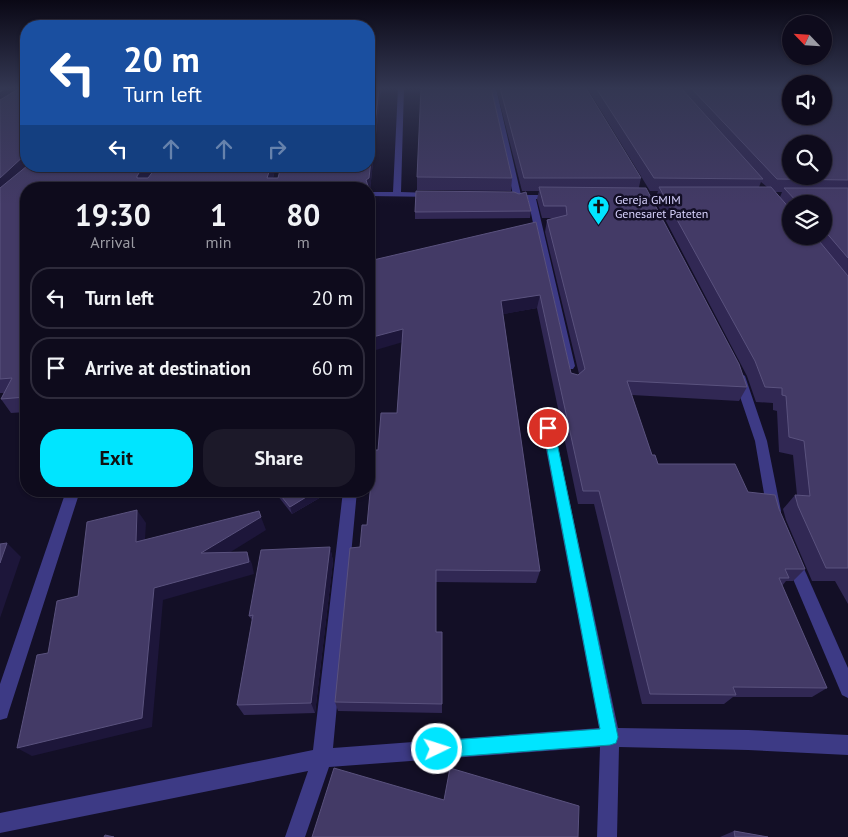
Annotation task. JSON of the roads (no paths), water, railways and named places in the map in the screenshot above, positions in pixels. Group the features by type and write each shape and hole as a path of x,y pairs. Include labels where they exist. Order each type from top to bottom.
{"street":[{"path":"397,194 400,127"},
{"path":"501,127 518,197"},
{"path":"375,194 444,195"},
{"path":"500,196 560,197"},
{"path":"531,196 571,374"},
{"path":"732,362 761,441 766,462 767,479 777,520"},
{"path":"548,428 610,737 608,837"},
{"path":"0,711 71,497"},
{"path":"295,837 322,758 349,497"},
{"path":"788,547 848,689"},
{"path":"0,823 322,758 610,737 748,740 848,745"}],"place":[{"name":"Gereja GMIM Genesaret Pateten","path":"599,226"}]}
